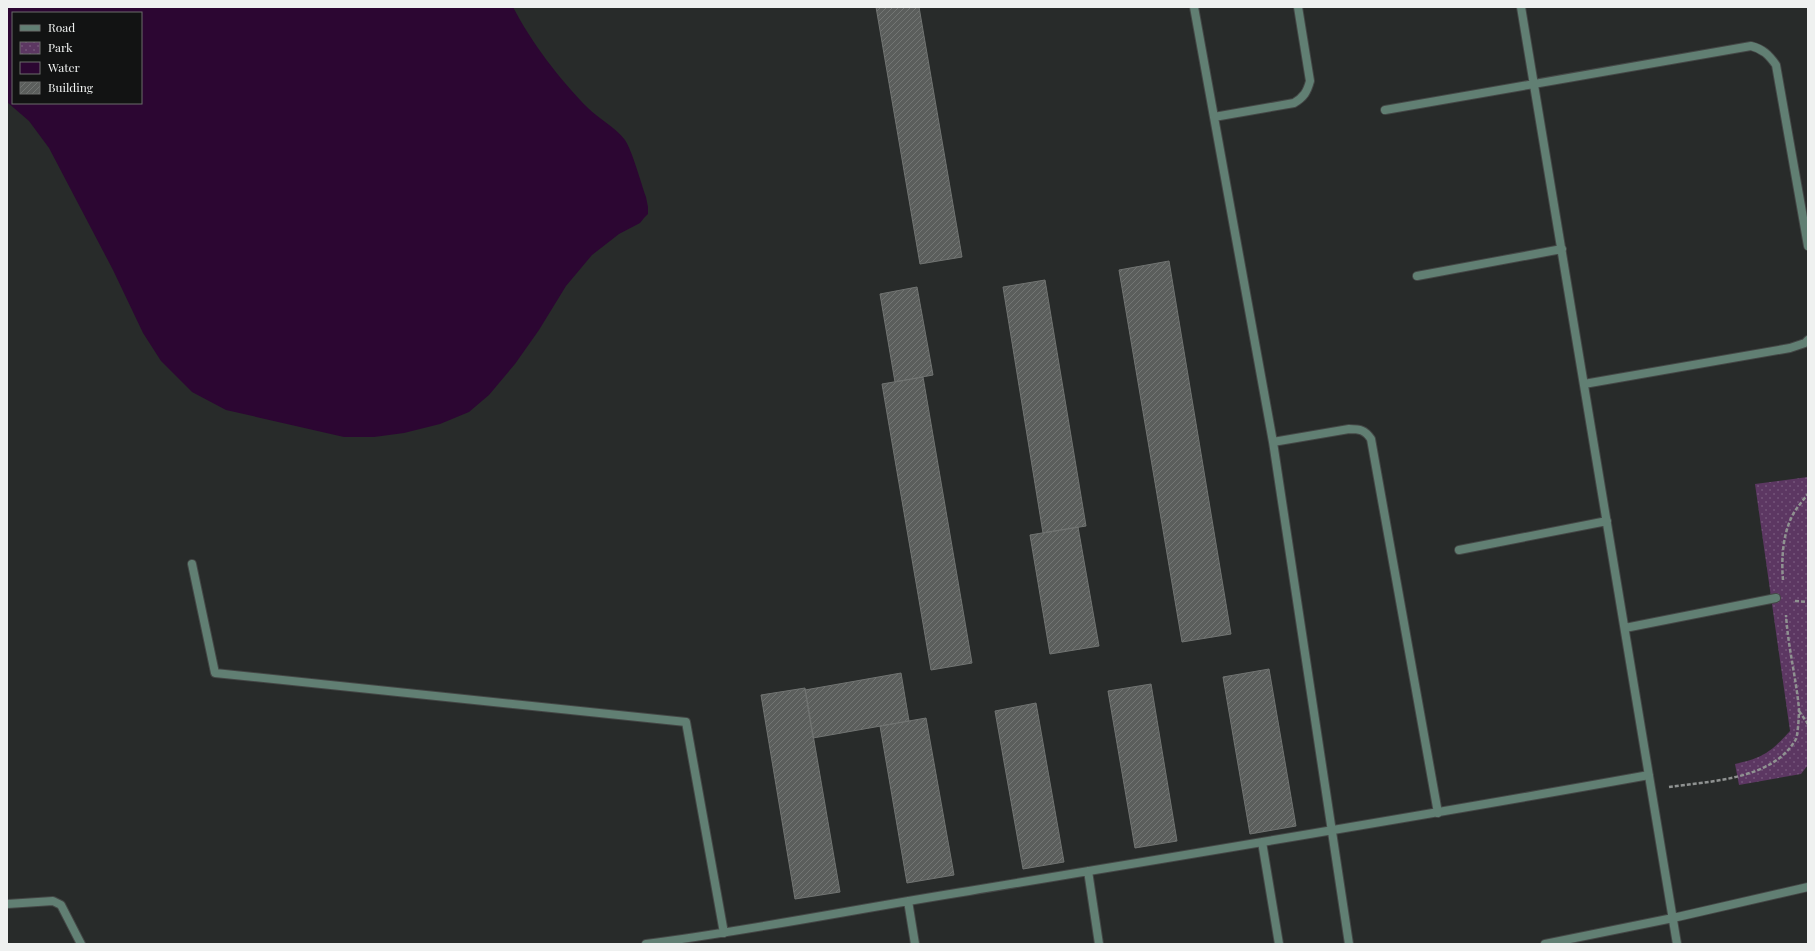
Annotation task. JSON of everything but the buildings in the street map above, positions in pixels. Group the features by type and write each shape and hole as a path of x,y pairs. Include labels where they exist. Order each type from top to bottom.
{"street":[{"path":"1194,7 1272,442 1349,944"},
{"path":"1214,117 1294,103 1307,92 1310,81 1298,7"},
{"path":"1521,7 1678,944"},
{"path":"1385,110 1750,46 1760,48 1769,55 1776,65 1808,246"},
{"path":"1417,276 1562,250"},
{"path":"1584,384 1790,348 1805,343 1808,340"},
{"path":"1272,442 1349,429 1359,429 1366,432 1371,439 1438,813"},
{"path":"1459,550 1607,522"},
{"path":"192,564 215,673 686,722 724,933"},
{"path":"1625,628 1776,598"},
{"path":"646,944 724,933 908,900 1438,813 1649,775"},
{"path":"1262,842 1279,944"},
{"path":"1088,871 1099,944"},
{"path":"1545,944 1673,918 1808,887"},
{"path":"908,900 915,944"},
{"path":"7,904 53,901 61,905 81,944"}],"path":[{"path":"1783,586 1782,565 1785,535 1794,512 1808,494"},
{"path":"1652,789 1728,778 1757,772 1782,756 1796,738 1799,710 1788,642 1786,614"},
{"path":"1799,710 1808,724"}],"green space":[{"path":"1808,477 1808,765 1801,774 1739,785 1735,764 1753,759 1766,753 1790,731 1755,484"}],"water":[{"path":"7,7 513,7 537,47 567,85 588,108 617,131 625,140 646,197 648,214 640,223 619,234 592,255 566,286 539,330 515,364 489,395 469,412 440,424 404,433 374,437 344,437 226,410 192,392 161,361 143,333 113,270 49,148 29,121 7,102"}]}
